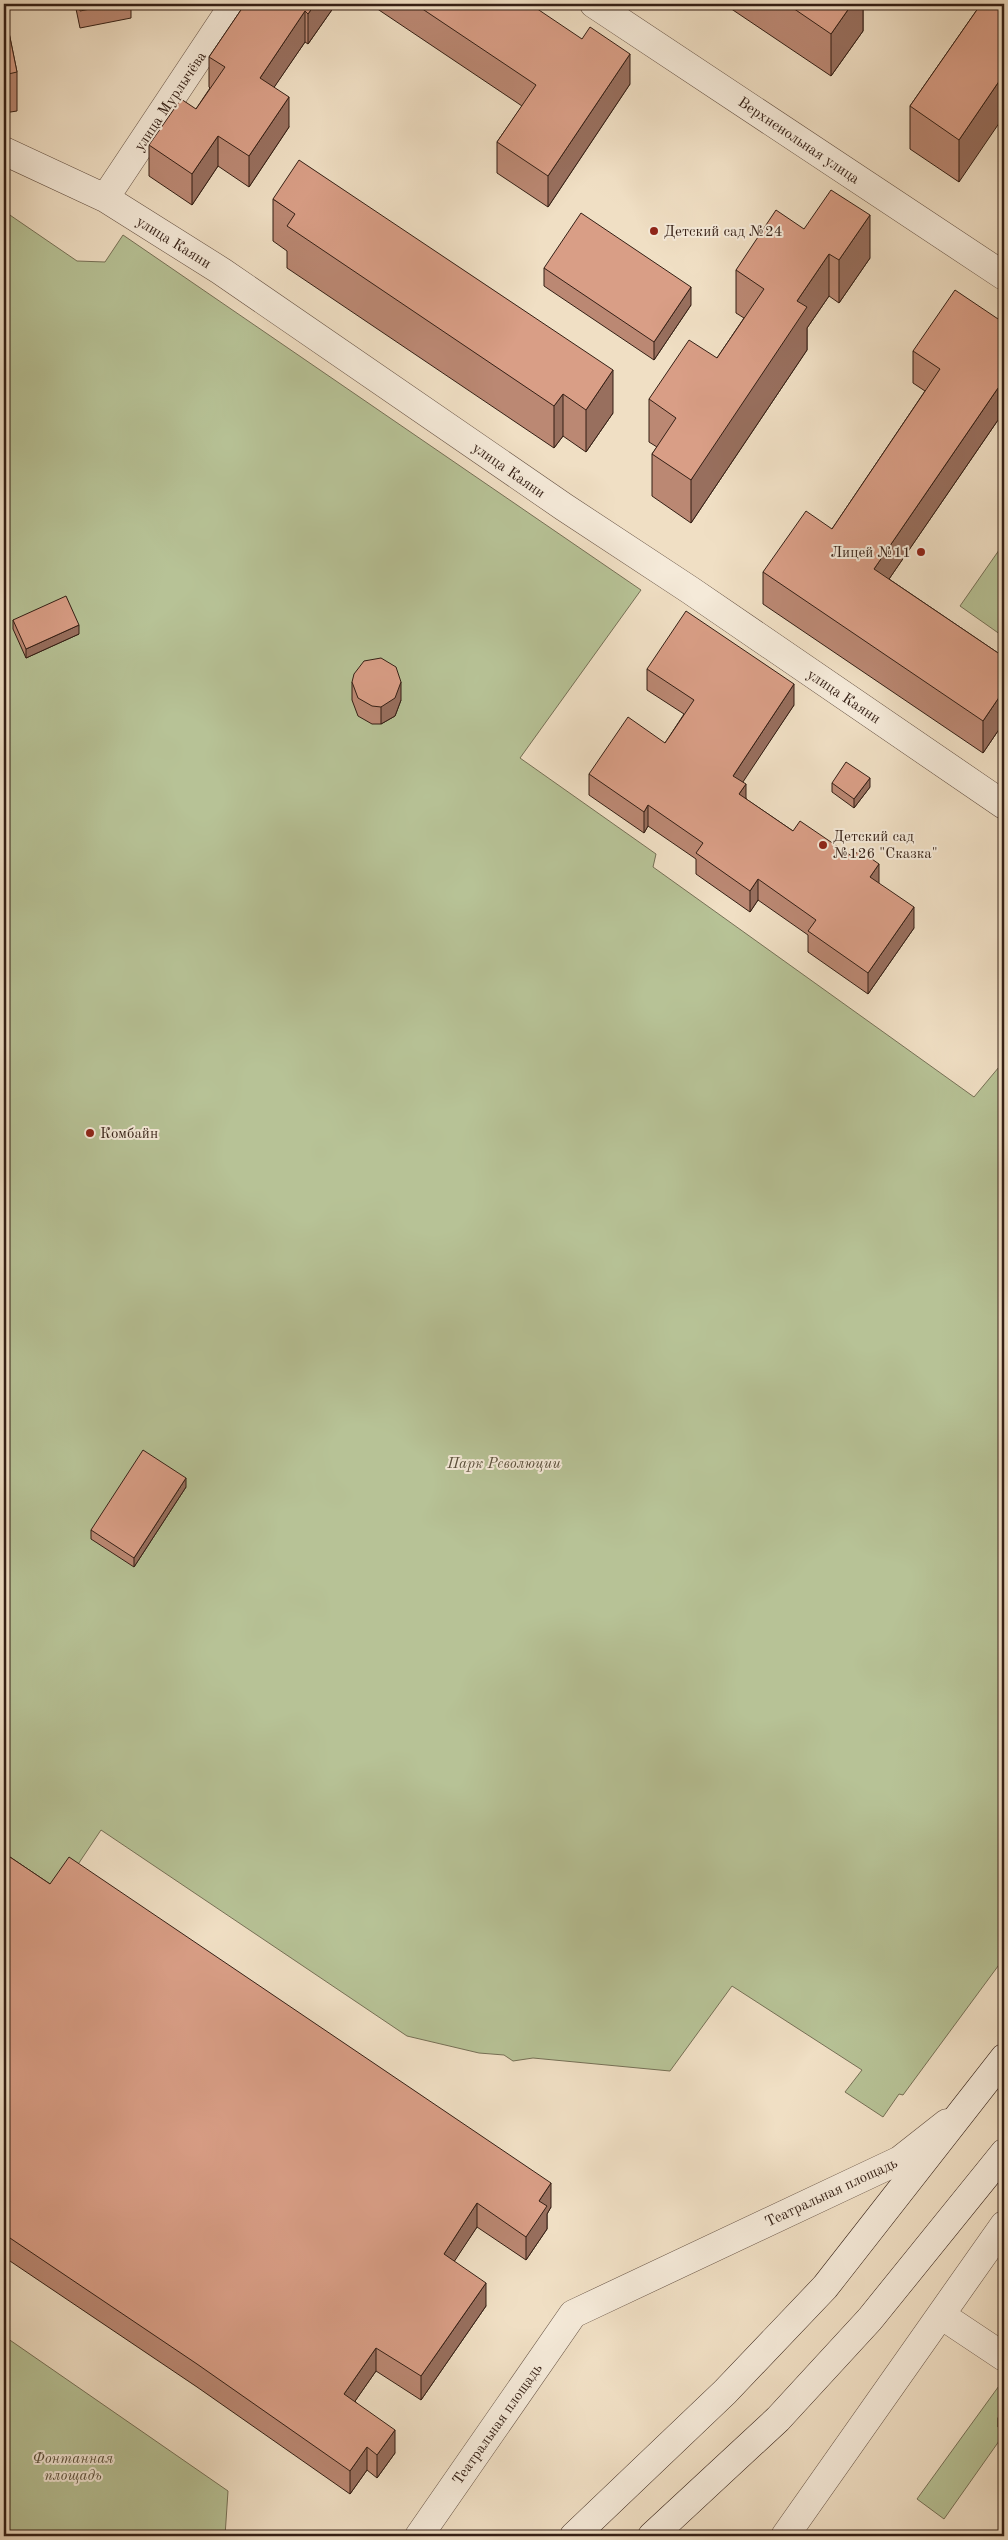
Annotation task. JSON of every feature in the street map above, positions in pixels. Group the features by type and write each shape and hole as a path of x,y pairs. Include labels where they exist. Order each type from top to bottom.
{"street":[{"name":"улица Мурлычёва","path":"105,198 234,4"},
{"name":"Верхненольная улица","path":"594,4 1004,276"},
{"name":"улица Каяни","path":"4,151 105,198 221,271 564,507 690,590 1004,805"},
{"path":"964,2110 1004,2058"},
{"name":"Театральная площадь","path":"419,2536 573,2314 900,2160 964,2110"},
{"name":"Театральная площадь","path":"574,2536 725,2392 825,2287 964,2110"},
{"path":"652,2536 778,2419 870,2319 1004,2153"},
{"path":"785,2536 1004,2225"},
{"path":"941,2315 1004,2357"}],"green space":[{"name":"Парк Революции","path":"4,211 77,261 105,262 123,235 641,590 520,758 656,854 653,867 974,1097 1004,1061 1004,1958 903,2095 899,2094 883,2117 845,2092 862,2070 732,1986 670,2071 533,2058 513,2061 504,2055 479,2053 407,2036 101,1830 4,1975"},
{"path":"1004,543 1004,637 960,606"},
{"name":"Фонтанная площадь","path":"4,2336 228,2491 225,2536 4,2536"},
{"path":"1004,2379 1004,2419 998,2427 1004,2434 944,2519 917,2499"}],"building":[{"path":"79,4 116,4 80,11"},
{"path":"245,4 315,4 308,14 305,11 260,78 289,97 249,156 218,136 192,174 149,145 181,99 196,109 225,67 209,57"},
{"path":"415,4 530,4 582,39 590,27 630,54 548,176 497,142 536,85"},
{"path":"787,4 852,4 831,34"},
{"path":"981,4 1004,4 1004,74 959,140 910,106"},
{"path":"4,8 17,72 4,75"},
{"path":"299,160 613,370 586,410 563,394 554,406 287,226 295,214 273,199"},
{"path":"831,190 870,215 839,260 829,254 797,301 807,307 691,480 652,454 676,418 649,399 689,340 717,358 764,289 736,270 776,210 804,229"},
{"path":"581,213 691,287 654,342 544,268"},
{"path":"955,290 1004,323 1004,392 998,388 874,569 1004,657 1004,690 983,721 763,572 806,511 832,529 940,369 913,351"},
{"path":"66,596 79,625 26,649 13,620"},
{"path":"686,611 794,684 733,776 746,784 739,794 793,831 800,821 853,857 859,850 879,864 870,877 914,907 868,973 808,931 816,920 758,879 750,891 696,853 703,843 648,805 644,812 589,774 628,717 665,743 694,700 647,669"},
{"path":"381,658 396,667 401,682 395,698 381,707 372,706 358,698 352,682 354,674 364,661"},
{"path":"846,762 870,778 854,799 832,783"},
{"path":"143,1450 186,1478 134,1558 91,1530"},
{"path":"4,1853 50,1884 69,1857 551,2183 539,2201 547,2206 526,2237 477,2203 444,2254 486,2283 421,2376 376,2348 344,2394 395,2430 377,2455 367,2447 350,2471 197,2364 4,2234"},
{"path":"1004,2410 1004,2423 998,2418"}],"place":[{"name":"Детский сад №24","path":"654,231"},
{"name":"Лицей №11","path":"921,552"},
{"name":"Детский сад №126 \"Сказка\"","path":"823,845"},
{"name":"Комбайн","path":"90,1133"}]}
